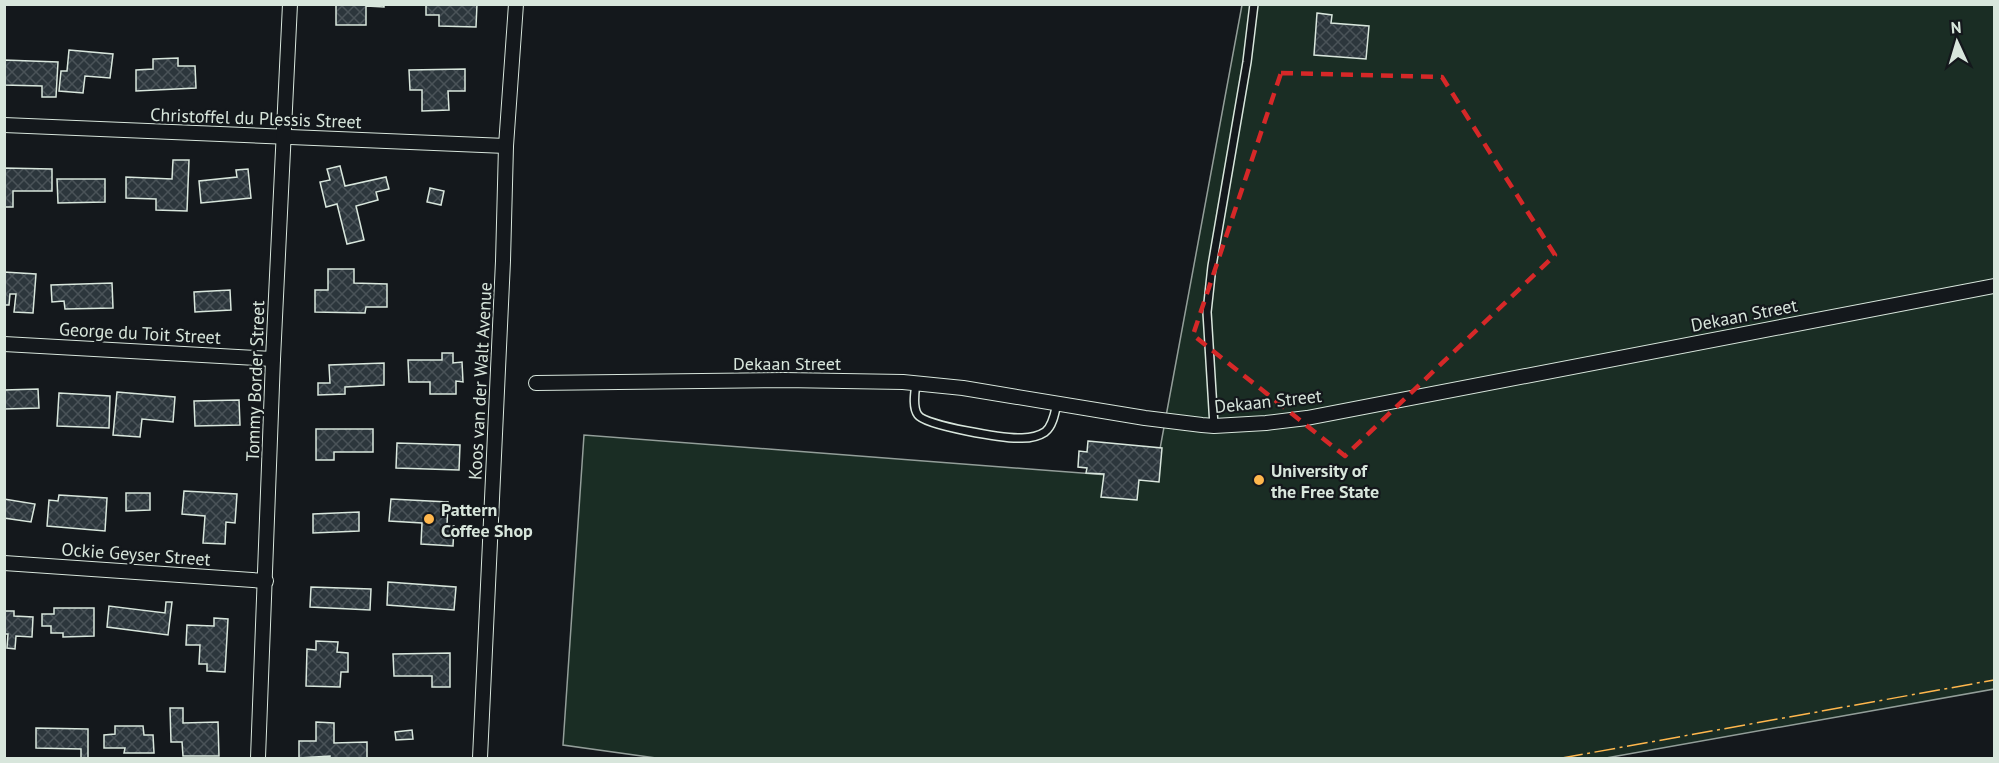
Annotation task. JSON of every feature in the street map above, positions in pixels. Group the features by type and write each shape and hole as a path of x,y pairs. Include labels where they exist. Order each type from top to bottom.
{"street":[{"name":"Tommy Border Street","path":"258,759 273,359 290,4"},
{"name":"Koos van der Walt Avenue","path":"480,759 503,273 506,146 516,4"},
{"name":"Christoffel du Plessis Street","path":"4,125 506,146"},
{"name":"Dekaan Street","path":"536,383 784,380 916,383 1145,418 1214,426 1307,418 1995,286"},
{"name":"George du Toit Street","path":"4,344 273,359"},
{"name":"Ockie Geyser Street","path":"4,562 266,581"}],"lane":[{"path":"1214,426 1207,312 1212,266 1247,62 1254,4"},
{"path":"916,383 915,408 918,416 927,422 1023,439 1045,432 1050,426 1057,403"}],"highlighted area":[{"path":"1281,73 1442,77 1555,255 1345,456 1193,335"}],"green space":[{"name":"University of the Free State","path":"1242,5 1994,5 1994,689 1606,758 656,758 563,745 584,435 1108,475 1157,465"}],"building":[{"path":"336,4 384,4 384,7 366,6 366,25 336,25"},
{"path":"426,4 477,4 476,27 439,26 439,15 426,15"},
{"path":"1317,13 1332,15 1331,23 1369,26 1366,59 1314,55"},
{"path":"69,50 113,54 110,78 85,76 83,93 59,91 61,71 67,71"},
{"path":"178,58 178,66 195,66 196,88 136,91 136,70 153,69 153,59"},
{"path":"4,60 58,62 56,97 42,97 42,86 4,85"},
{"path":"465,69 465,91 448,91 449,110 422,111 422,90 410,90 409,70"},
{"path":"173,160 189,160 187,211 156,210 156,199 126,198 126,177 172,179"},
{"path":"340,166 345,186 386,177 389,189 376,192 378,200 356,206 364,240 347,244 337,204 326,207 320,182 330,180 327,169"},
{"path":"4,168 52,169 52,191 13,191 13,207 4,207"},
{"path":"248,169 251,198 201,203 199,181 237,177 236,170"},
{"path":"57,179 105,179 105,202 58,203"},
{"path":"430,188 444,191 441,205 427,202"},
{"path":"328,269 354,269 354,283 387,284 387,307 366,307 365,313 315,312 315,290 328,290"},
{"path":"4,272 36,274 33,313 14,312 16,294 10,294 9,305 4,305"},
{"path":"112,283 113,308 65,309 64,301 52,302 51,285"},
{"path":"230,290 231,310 195,312 194,292"},
{"path":"442,353 453,353 453,363 462,362 463,382 456,381 456,394 430,394 430,382 409,382 408,360 442,360"},
{"path":"384,363 384,385 345,387 345,394 318,395 318,383 330,383 329,365"},
{"path":"38,389 39,408 4,409 4,390"},
{"path":"117,392 175,397 173,422 142,419 140,437 113,435"},
{"path":"59,393 110,396 109,428 57,426"},
{"path":"239,400 240,425 195,426 194,401"},
{"path":"316,429 373,429 373,452 334,452 334,460 316,460"},
{"path":"1088,441 1162,448 1159,482 1139,480 1137,500 1101,497 1104,474 1086,473 1087,468 1078,467 1079,451 1087,452"},
{"path":"397,443 460,445 459,470 396,468"},
{"path":"184,491 237,494 235,523 226,522 225,544 203,543 205,516 182,514"},
{"path":"126,493 150,493 150,510 126,511"},
{"path":"59,495 107,498 105,531 47,526 49,500 58,501"},
{"path":"4,499 35,504 31,522 4,518"},
{"path":"391,499 448,502 447,526 454,526 453,546 421,544 422,523 389,521"},
{"path":"359,512 359,531 313,533 313,514"},
{"path":"388,582 456,587 454,610 387,605"},
{"path":"311,587 371,589 370,610 310,607"},
{"path":"166,602 172,602 168,635 107,627 109,606 165,613"},
{"path":"54,608 94,608 94,636 63,637 63,633 51,633 51,626 42,626 42,614 54,614"},
{"path":"4,611 14,611 14,616 33,617 32,637 16,636 15,649 7,648 8,634 4,634"},
{"path":"214,618 228,619 225,672 207,671 207,664 199,664 200,645 186,645 187,625 214,626"},
{"path":"316,641 338,642 337,652 348,653 348,672 341,672 340,687 306,686 307,649 316,650"},
{"path":"450,653 450,687 432,687 432,676 394,676 393,654"},
{"path":"170,708 183,708 183,723 218,722 219,756 183,756 182,742 171,742"},
{"path":"316,722 334,723 334,743 367,742 367,758 330,758 330,756 299,758 299,741 316,741"},
{"path":"115,726 143,726 144,735 153,735 154,753 124,753 125,748 104,748 104,735 115,734"},
{"path":"36,728 88,729 88,758 81,758 81,749 36,748"},
{"path":"412,730 413,739 396,740 395,732"}],"power":[{"path":"1562,758 1994,680"}],"place":[{"name":"University of the Free State","path":"1259,480"},
{"name":"Pattern Coffee Shop","path":"429,519"}]}
